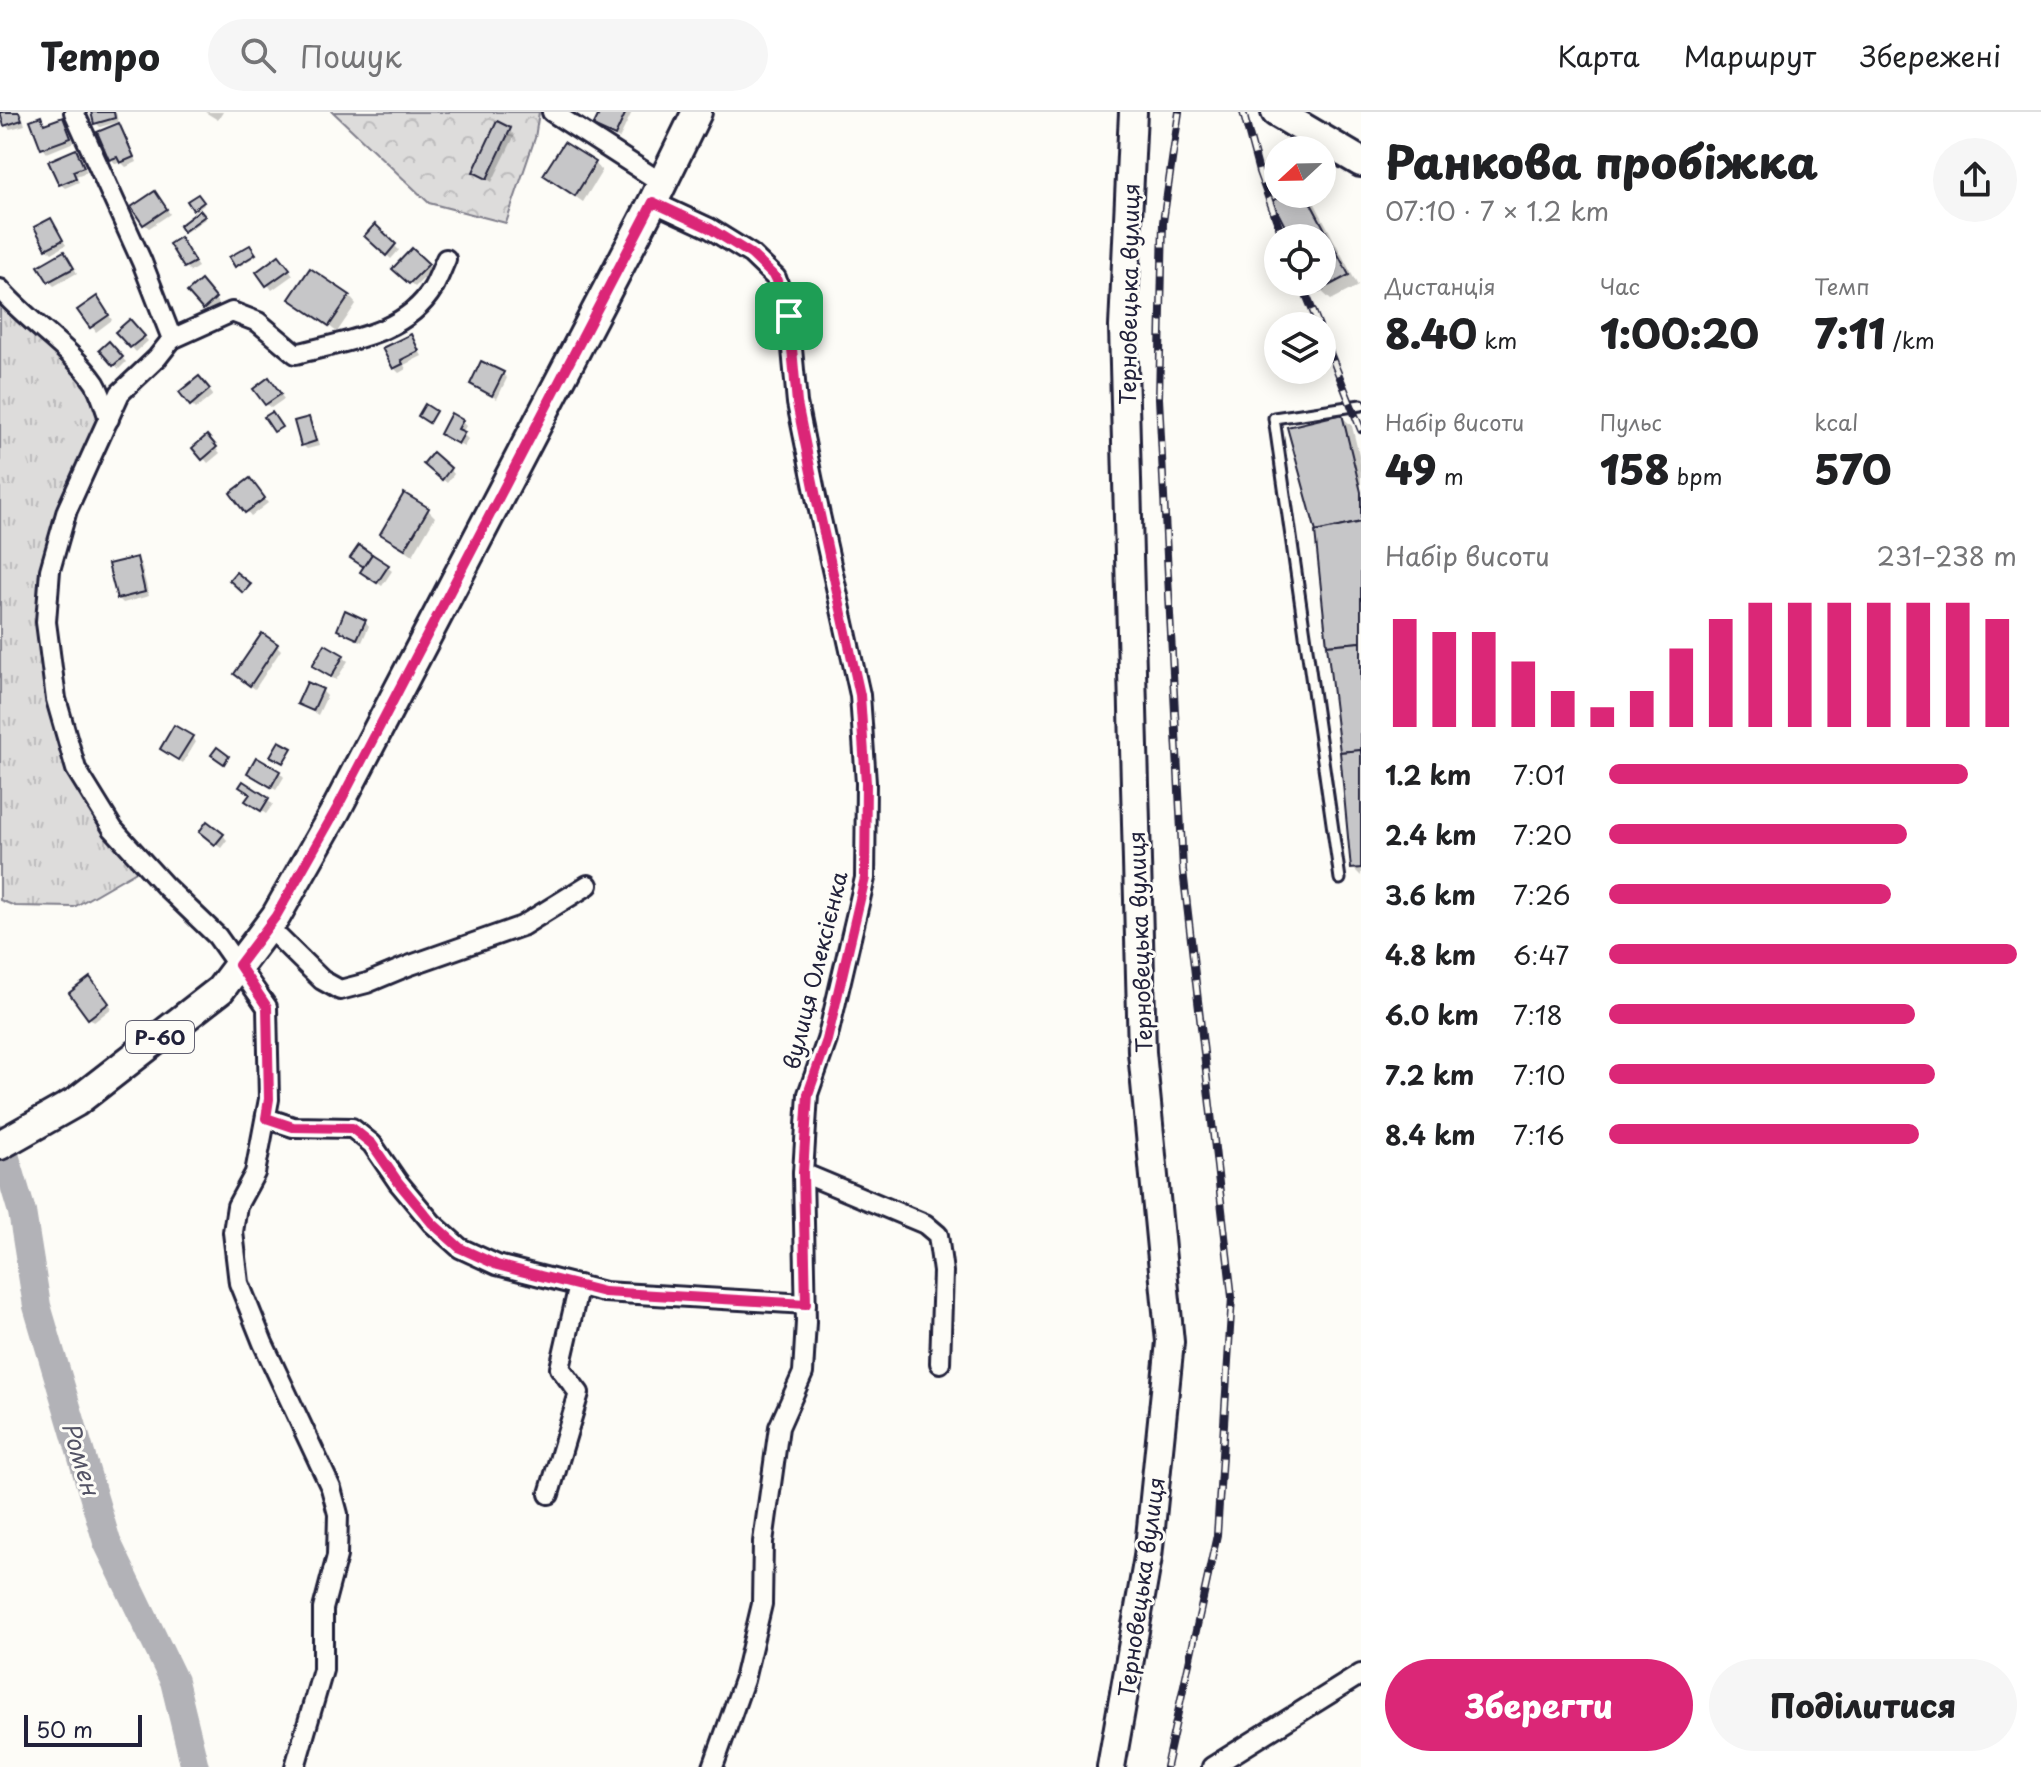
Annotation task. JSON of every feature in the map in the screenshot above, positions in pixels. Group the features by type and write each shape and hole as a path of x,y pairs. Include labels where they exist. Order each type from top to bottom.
{"main road":[{"name":"Р-60","path":"0,1145 76,1102 220,990 268,927 336,810 697,112"},
{"name":"Терновецька вулиця","path":"1111,1767 1148,1557 1170,1342 1142,1052 1123,327 1133,112"},
{"path":"1288,115 1361,162"}],"street":[{"path":"74,112 142,262 172,339"},
{"name":"вулиця Олексієнка","path":"552,112 658,192 751,254 776,278 789,316 797,403 860,695 866,783 865,878 827,1040 808,1094 803,1173 806,1304 803,1373 779,1427 771,1470 763,1542 762,1604 744,1680 713,1767"},
{"path":"295,1767 323,1670 323,1609 337,1556 338,1514 331,1488 263,1343 239,1283 233,1232 237,1206 255,1173 269,1099 267,1007 217,936 166,887 113,829 76,769 56,699 46,622 50,570 67,510 120,393 172,339 232,312 258,322 296,354 362,337 389,328 411,313 432,290 446,259"},
{"path":"0,289 96,384 109,419"},
{"path":"268,927 322,980 340,990 522,926 588,885"},
{"path":"266,1118 293,1127 352,1128 372,1144 432,1223 460,1248 497,1265 604,1292 806,1304"},
{"path":"803,1173 925,1224 938,1235 943,1272 940,1363"},
{"path":"549,1494 579,1393 560,1368 579,1285"},
{"path":"1214,1766 1361,1674"}],"lane":[{"path":"1340,879 1274,418 1361,405"}],"green space":[{"path":"333,112 539,112 535,138 506,223 429,203"},
{"path":"0,288 98,386 103,418 54,582 56,726 83,801 138,870 74,907 15,906 0,900"}],"building":[{"path":"0,112 19,112 22,120 4,126"},
{"path":"91,112 114,112 115,118 94,124"},
{"path":"600,112 626,112 615,136 593,126"},
{"path":"41,116 44,124 63,117 71,138 41,149 30,120"},
{"path":"497,121 511,128 487,179 473,172"},
{"path":"119,123 134,157 120,163 117,157 109,160 97,132"},
{"path":"564,142 596,162 575,196 543,175"},
{"path":"76,149 84,167 73,171 76,178 59,185 48,161"},
{"path":"155,191 167,209 143,225 131,207"},
{"path":"198,194 204,202 193,210 187,201"},
{"path":"1276,208 1313,208 1322,224 1284,224"},
{"path":"200,210 205,216 183,232 179,226"},
{"path":"51,218 63,240 46,249 34,227"},
{"path":"375,224 396,244 386,256 364,236"},
{"path":"180,237 195,262 184,268 169,244"},
{"path":"250,245 256,254 235,267 229,257"},
{"path":"412,248 429,264 409,284 392,269"},
{"path":"64,251 74,268 48,282 38,266"},
{"path":"1336,251 1349,275 1336,282"},
{"path":"279,255 290,269 266,286 256,272"},
{"path":"310,268 350,295 329,326 289,299"},
{"path":"201,280 216,298 203,310 187,292"},
{"path":"97,296 109,315 90,328 77,310"},
{"path":"130,319 145,336 130,348 115,332"},
{"path":"411,334 419,351 401,360 403,364 393,369 382,348"},
{"path":"109,341 123,357 113,366 99,350"},
{"path":"481,361 504,372 492,396 470,384"},
{"path":"199,376 210,389 190,406 179,392"},
{"path":"269,377 281,394 265,405 253,389"},
{"path":"425,404 436,411 429,423 418,416"},
{"path":"272,412 282,427 274,432 264,417"},
{"path":"451,413 463,420 458,429 465,432 458,444 440,434"},
{"path":"1342,414 1361,492 1361,522 1316,532 1287,427"},
{"path":"309,417 316,441 301,446 294,421"},
{"path":"207,435 217,447 202,460 192,448"},
{"path":"433,452 451,468 442,480 423,464"},
{"path":"250,478 265,498 245,513 230,493"},
{"path":"404,493 429,508 405,549 380,534"},
{"path":"1361,522 1361,642 1327,645 1315,532"},
{"path":"359,545 372,554 364,567 350,558"},
{"path":"372,554 389,565 377,583 360,572"},
{"path":"137,557 145,592 117,599 108,564"},
{"path":"236,572 251,584 243,593 229,580"},
{"path":"345,610 366,620 357,639 337,630"},
{"path":"262,633 278,644 250,686 234,674"},
{"path":"1361,642 1361,750 1340,752 1327,645"},
{"path":"325,644 344,655 331,677 312,666"},
{"path":"307,682 323,689 313,711 297,704"},
{"path":"174,725 193,736 178,760 160,749"},
{"path":"279,741 292,748 283,763 270,756"},
{"path":"217,747 229,756 224,764 211,755"},
{"path":"1361,750 1361,868 1351,869 1340,752"},
{"path":"256,757 280,771 271,787 247,773"},
{"path":"243,781 269,798 261,811 245,801 250,794 239,787"},
{"path":"207,821 224,834 215,845 199,832"},
{"path":"90,977 109,1003 88,1019 69,993"}],"waterway":[{"name":"Ромен","path":"0,1138 22,1212 37,1306 107,1542 174,1681 195,1767"}],"railway":[{"path":"1166,1767 1217,1535 1232,1297 1183,870 1159,398 1163,222 1179,112"},
{"path":"1243,112 1259,172 1278,224"},
{"path":"1307,296 1313,312"},
{"path":"1336,368 1361,430"}],"route":[{"path":"653,202 709,228 751,254 776,278 789,316 797,403 860,695 866,783 865,878 827,1040 808,1094 803,1173 806,1304 604,1292 497,1265 460,1248 432,1223 372,1144 352,1128 293,1127 266,1118 269,1099 267,1007 239,965 276,916 336,810 653,202"}]}
